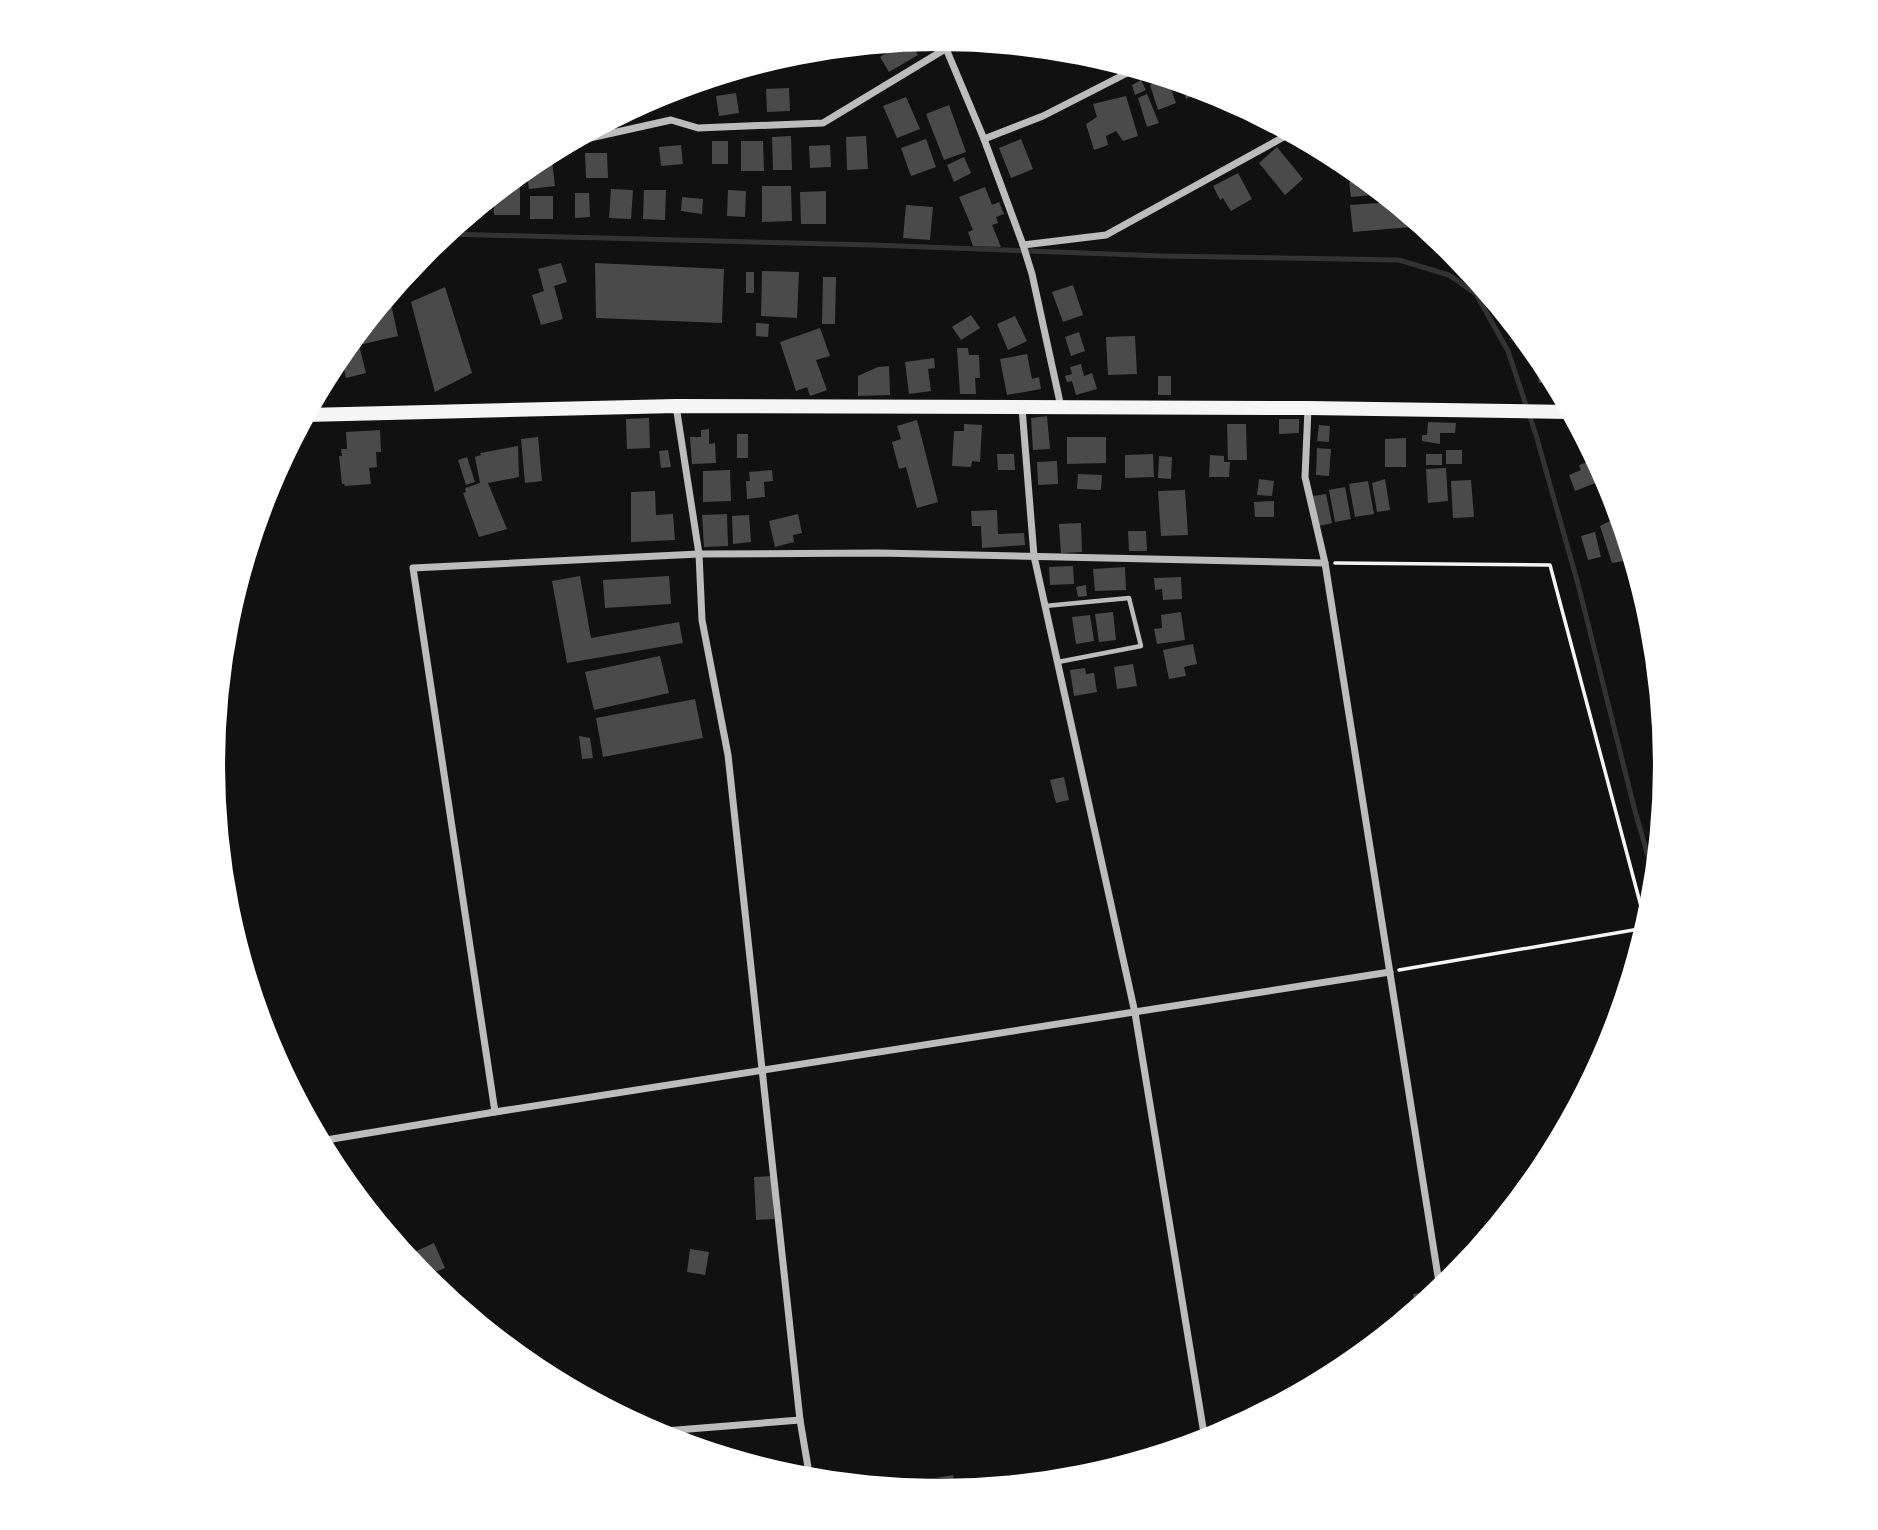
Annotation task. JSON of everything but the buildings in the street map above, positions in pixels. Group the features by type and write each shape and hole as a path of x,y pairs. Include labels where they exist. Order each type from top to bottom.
{"main road":[{"path":"316,415 676,406 1308,408 1560,412"}],"street":[{"path":"602,135 671,120 698,128 824,123 942,51"},
{"path":"948,51 1023,245 1062,408"},
{"path":"984,139 1043,116 1123,75"},
{"path":"1023,245 1106,235 1282,138"},
{"path":"676,406 699,555 702,620 728,755 800,1420 808,1467"},
{"path":"1022,408 1034,556 1135,1013 1203,1428"},
{"path":"1308,408 1305,477 1325,563 1438,1276"},
{"path":"495,1112 413,568 699,555 879,553 1325,563"},
{"path":"331,1139 1390,972"},
{"path":"679,1430 800,1420"}],"lane":[{"path":"1045,606 1129,598 1141,646 1058,662"}],"path":[{"path":"1325,563 1550,565 1640,906"},
{"path":"1390,972 1634,929"}],"waterway":[{"path":"461,234 1162,256 1399,260 1449,275 1476,294"},
{"path":"1476,294 1508,351 1536,435 1578,584 1647,854"}]}
